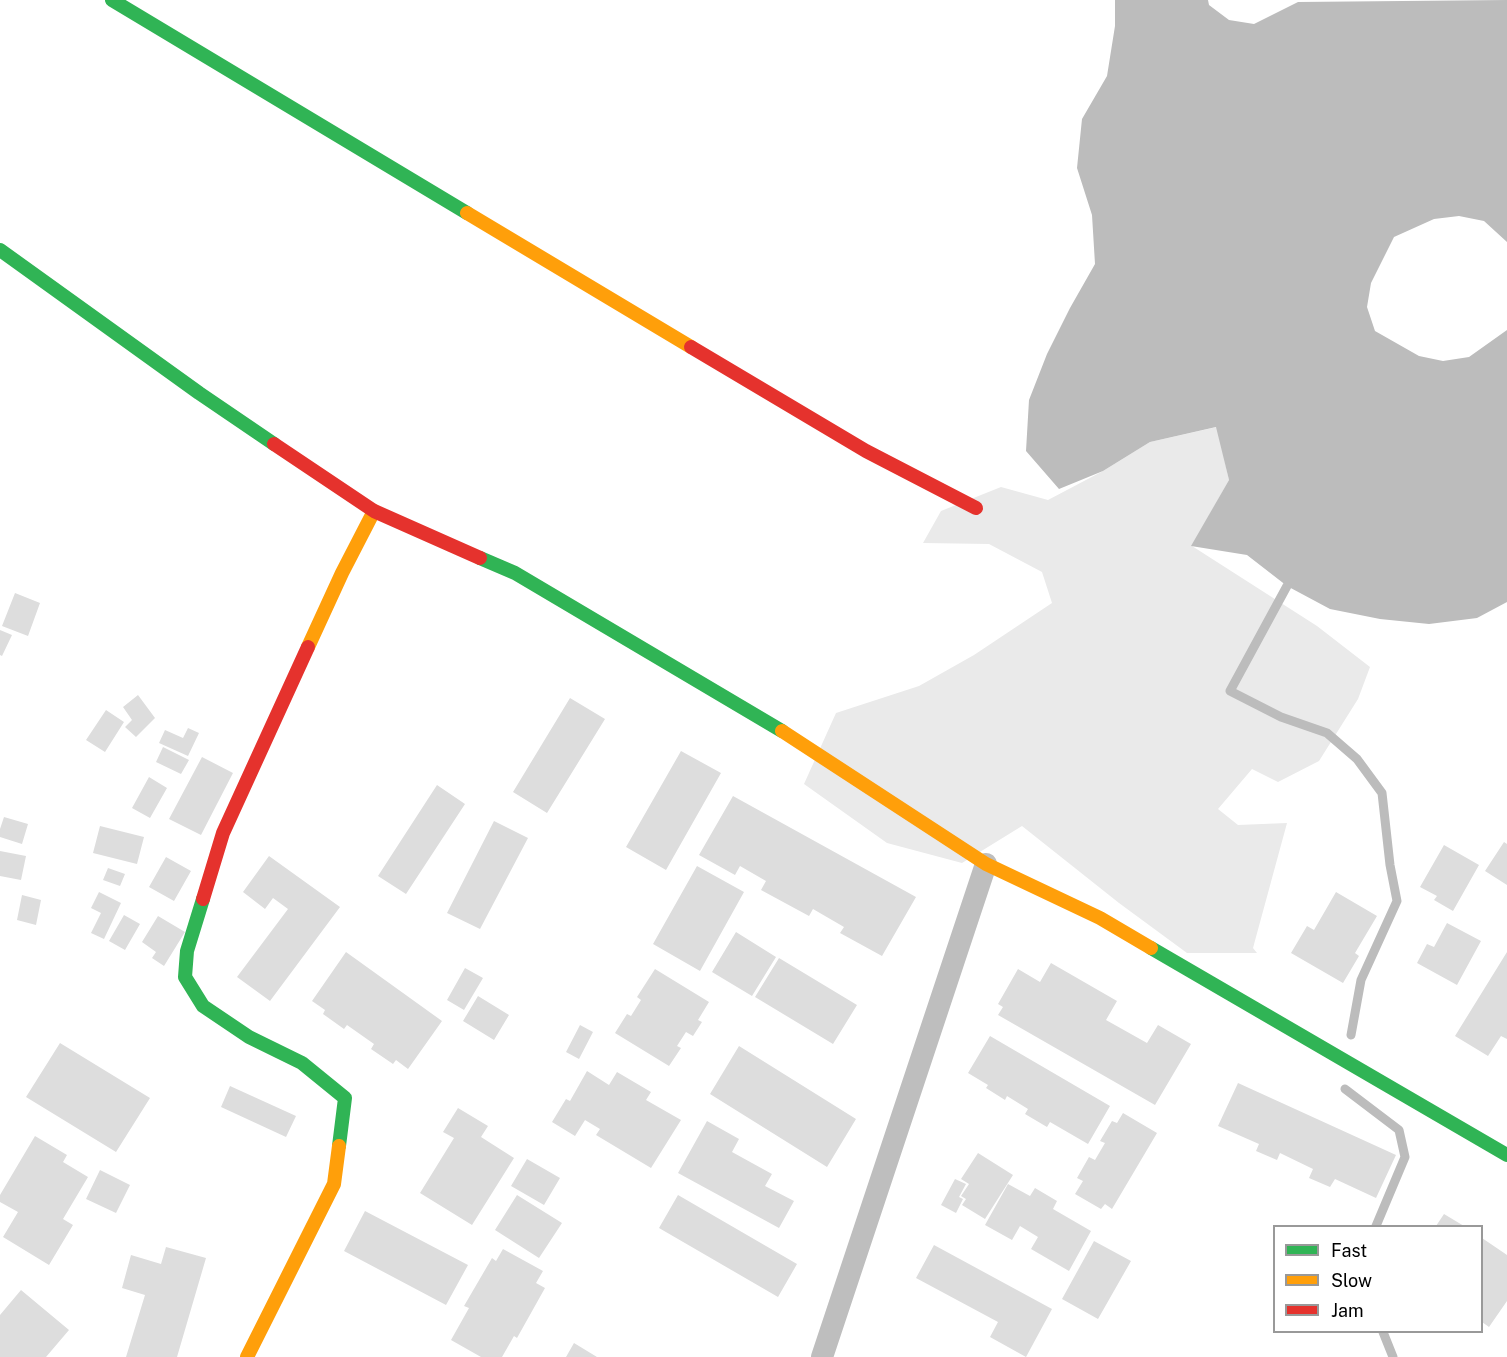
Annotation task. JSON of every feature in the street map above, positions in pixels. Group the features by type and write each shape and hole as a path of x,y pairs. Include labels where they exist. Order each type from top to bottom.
{"street":[{"path":"112,0 867,451 976,508"},
{"path":"0,250 199,393 374,511 515,573 801,743 986,864 1100,918 1507,1155"},
{"path":"247,1357 334,1184 345,1098 302,1063 249,1037 203,1006 185,977 187,951 223,833 342,573 374,511"},
{"path":"822,1357 986,864"}],"shaded area":[{"path":"1115,0 1208,0 1209,5 1229,20 1254,24 1298,2 1507,0 1507,242 1484,221 1459,216 1434,219 1394,237 1371,283 1367,307 1375,331 1419,356 1443,361 1469,357 1507,330 1507,602 1477,618 1429,624 1380,619 1330,609 1287,586 1247,555 1191,546 1229,480 1216,427 1150,442 1103,471 1059,489 1026,451 1029,400 1047,354 1095,264 1092,215 1077,168 1082,119 1107,76 1115,26"},
{"path":"1217,427 1229,480 1192,546 1317,626 1370,667 1358,699 1319,761 1278,782 1252,769 1218,809 1238,825 1287,823 1253,948 1257,953 1187,953 1119,903 1022,826 962,863 887,843 804,784 836,713 919,686 974,655 1052,603 1042,572 989,544 923,543 941,511 1001,487 1048,500 1103,471 1150,442"}],"building":[{"path":"15,593 40,603 28,636 2,626"},
{"path":"0,630 12,635 2,656 0,655"},
{"path":"138,695 155,718 136,737 125,727 132,720 123,707"},
{"path":"570,698 605,719 547,813 513,792"},
{"path":"106,710 124,722 105,752 86,740"},
{"path":"188,728 199,733 188,756 159,743 165,730 183,738"},
{"path":"163,747 189,760 181,774 156,762"},
{"path":"681,751 721,773 666,870 626,847"},
{"path":"202,757 233,773 201,835 169,819"},
{"path":"149,777 167,788 150,818 132,808"},
{"path":"437,785 465,804 406,894 378,876"},
{"path":"733,796 916,897 882,956 840,933 844,927 813,909 809,916 761,890 766,881 740,866 735,875 699,855"},
{"path":"4,817 28,824 22,844 0,837"},
{"path":"494,821 528,838 480,929 447,913"},
{"path":"100,826 144,837 137,864 93,853"},
{"path":"1504,842 1507,844 1507,885 1485,871"},
{"path":"1444,845 1479,865 1453,911 1434,900 1437,896 1420,887"},
{"path":"0,851 26,856 21,880 0,876"},
{"path":"269,856 340,907 270,1001 237,977 288,909 273,898 265,909 243,892"},
{"path":"166,857 191,871 174,901 149,887"},
{"path":"697,866 744,892 700,971 653,944"},
{"path":"108,868 125,874 120,886 103,880"},
{"path":"99,892 121,903 104,939 91,933 101,913 91,908"},
{"path":"1336,892 1377,916 1355,953 1359,956 1343,983 1291,953 1307,926 1314,930"},
{"path":"22,895 41,900 36,925 17,920"},
{"path":"124,915 140,924 125,950 109,941"},
{"path":"158,916 185,932 164,966 152,958 156,952 142,942"},
{"path":"1447,923 1481,941 1457,985 1417,963 1427,944 1434,947"},
{"path":"736,932 776,957 752,996 712,972"},
{"path":"346,952 442,1021 408,1069 396,1060 393,1064 371,1049 374,1044 347,1025 344,1029 323,1014 325,1010 312,1001"},
{"path":"1507,952 1507,1039 1501,1036 1488,1056 1455,1036"},
{"path":"779,958 857,1005 833,1044 755,997"},
{"path":"1051,963 1117,1001 1106,1020 1147,1043 1158,1025 1191,1044 1155,1105 998,1015 1003,1007 998,1004 1018,969 1040,982"},
{"path":"465,968 483,978 464,1010 447,1000"},
{"path":"655,969 709,1002 698,1020 702,1022 693,1036 686,1032 677,1046 681,1048 669,1066 615,1033 627,1014 631,1016 641,1000 637,997"},
{"path":"478,996 509,1015 494,1040 463,1021"},
{"path":"580,1025 593,1032 579,1059 566,1052"},
{"path":"990,1036 1110,1106 1088,1144 1050,1122 1047,1127 1025,1114 1028,1109 1007,1096 1005,1100 986,1088 988,1085 968,1073"},
{"path":"60,1043 150,1098 116,1152 26,1097"},
{"path":"739,1046 856,1119 827,1167 710,1094"},
{"path":"587,1071 609,1085 617,1072 651,1092 646,1100 681,1120 651,1168 596,1135 600,1129 585,1120 575,1136 552,1122 566,1099 570,1101"},
{"path":"1238,1083 1396,1155 1376,1198 1335,1179 1330,1187 1309,1178 1313,1169 1280,1153 1277,1160 1256,1151 1259,1144 1218,1126"},
{"path":"230,1086 296,1116 286,1137 221,1107"},
{"path":"458,1108 488,1126 481,1137 514,1158 472,1225 420,1193 454,1138 443,1132"},
{"path":"1123,1113 1157,1133 1112,1209 1105,1204 1101,1209 1075,1194 1083,1181 1077,1178 1089,1157 1095,1160 1105,1143 1100,1141 1112,1121 1117,1123"},
{"path":"707,1121 739,1139 732,1152 772,1174 765,1186 794,1201 779,1228 678,1173"},
{"path":"35,1136 67,1155 63,1162 88,1177 63,1219 73,1225 49,1265 3,1237 18,1212 0,1202 0,1195"},
{"path":"978,1153 1013,1175 985,1219 962,1205 966,1199 961,1196 969,1184 961,1179"},
{"path":"527,1159 560,1178 544,1205 511,1186"},
{"path":"100,1170 130,1185 116,1213 86,1199"},
{"path":"955,1179 966,1184 959,1197 963,1199 956,1213 941,1205"},
{"path":"1008,1184 1030,1196 1035,1188 1057,1201 1053,1209 1091,1231 1069,1271 1031,1249 1038,1237 1020,1226 1012,1240 985,1225"},
{"path":"517,1195 562,1223 539,1258 495,1230"},
{"path":"678,1195 797,1264 778,1297 659,1228"},
{"path":"365,1211 468,1265 446,1305 344,1251"},
{"path":"1444,1214 1462,1225 1437,1225"},
{"path":"1483,1239 1507,1255 1507,1301 1489,1327 1483,1323"},
{"path":"1094,1241 1131,1261 1098,1319 1062,1299"},
{"path":"934,1245 1052,1309 1026,1357 990,1337 998,1322 916,1278"},
{"path":"166,1247 206,1258 177,1357 126,1357 145,1295 122,1288 131,1255 161,1264"},
{"path":"503,1249 543,1271 536,1283 545,1288 517,1338 514,1336 502,1357 481,1357 451,1340 469,1308 464,1306 492,1258 496,1261"},
{"path":"21,1290 69,1330 46,1357 0,1357 0,1315"},
{"path":"574,1343 597,1357 566,1357"}],"waterway":[{"path":"1287,586 1230,691 1281,717 1327,733 1357,759 1382,793 1390,865 1397,901 1361,980 1351,1035"},
{"path":"1345,1089 1399,1130 1405,1157 1376,1225"},
{"path":"1383,1333 1393,1357"}],"traffic: fast":[{"path":"112,0 467,213"},
{"path":"0,250 274,444"},
{"path":"480,558 515,573 782,731"},
{"path":"203,899 187,951 185,977 203,1006 249,1037 302,1063 345,1098 339,1146"},
{"path":"1151,948 1507,1155"}],"traffic: slow":[{"path":"467,213 691,347"},
{"path":"308,647 374,511"},
{"path":"782,731 986,864 1100,918 1151,948"},
{"path":"247,1357 334,1184 339,1146"}],"traffic: jam":[{"path":"691,347 866,451 976,508"},
{"path":"274,444 374,511 480,558"},
{"path":"203,899 223,833 308,647"}]}
